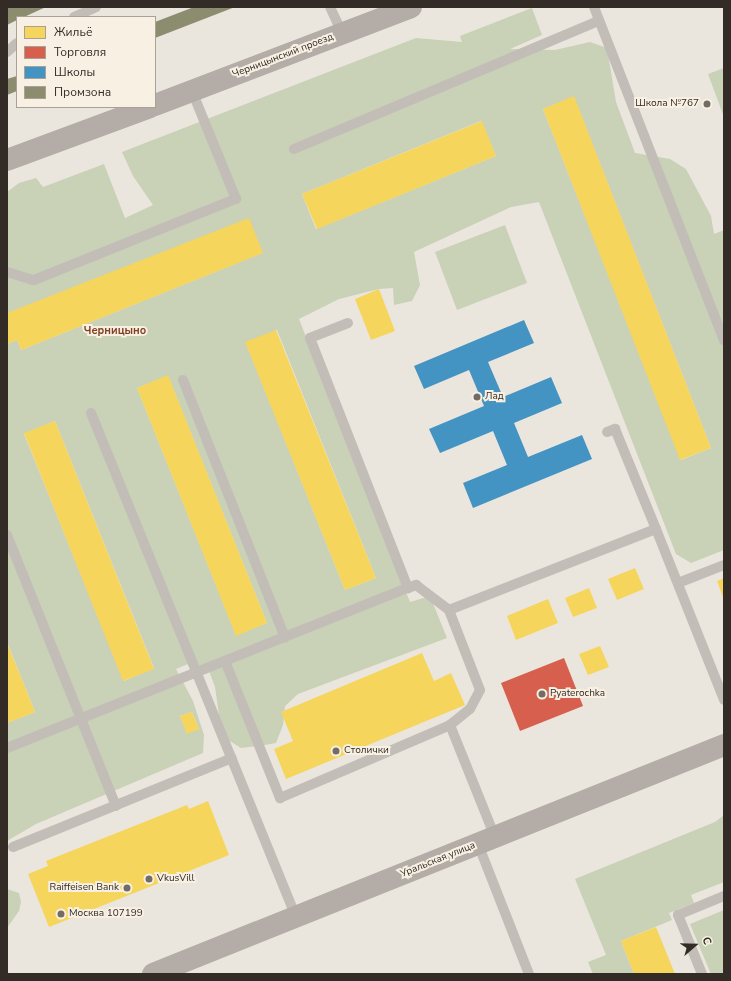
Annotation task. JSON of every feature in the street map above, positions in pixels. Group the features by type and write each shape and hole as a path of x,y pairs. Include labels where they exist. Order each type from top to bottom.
{"main road":[{"name":"Черницынский проезд","path":"156,105 411,7"},
{"path":"7,160 147,108"},
{"name":"Уральская улица","path":"153,974 724,745"}],"lane":[{"path":"76,16 96,7"},
{"path":"330,7 342,33"},
{"path":"594,7 724,341"},
{"path":"294,149 599,21"},
{"path":"7,52 16,44"},
{"path":"7,272 34,280 236,200 192,91"},
{"path":"348,323 310,338 408,588"},
{"path":"183,380 285,637"},
{"path":"91,413 296,917"},
{"path":"607,432 615,429 678,582 724,700"},
{"path":"449,610 656,529"},
{"path":"7,535 116,806"},
{"path":"678,582 724,565"},
{"path":"7,748 196,672 416,585 449,610 480,690 470,709 450,725 280,798 224,661"},
{"path":"450,725 529,974"},
{"path":"13,847 232,758"},
{"path":"702,974 678,915 724,896"}],"green space":[{"path":"532,8 542,35 510,49 555,50 590,42 607,48 616,102 635,153 670,159 686,169 711,216 714,234 724,230 724,550 691,563 676,554 539,202 511,207 414,252 420,285 412,301 394,305 393,288 379,289 339,299 299,319 410,602 430,596 447,638 298,694 285,706 283,725 276,743 259,746 241,748 225,738 220,722 215,687 209,671 193,662 176,669 193,701 204,735 203,753 36,824 7,841 7,723 35,712 7,642 7,344 17,340 21,350 262,253 7,313 7,192 19,183 36,178 43,187 104,164 125,218 153,205 133,176 122,152 416,38 462,42 460,36","holes":["574,97 711,448 681,460 543,109","481,121 496,156 316,229 302,194","277,330 376,578 345,590 246,343","168,376 267,623 236,635 137,388","55,421 154,668 124,681 24,434","192,712 199,729 187,733 180,716"]},
{"path":"724,68 724,117 708,74"},
{"path":"505,225 527,283 457,310 435,252"},
{"path":"724,815 724,882 691,895 694,903 669,913 672,920 621,941 634,974 593,974 588,962 606,955 575,879 715,822"},
{"path":"7,889 19,893 21,902 19,911 7,928"},
{"path":"724,910 724,974 711,974 690,924"}],"building: Жильё":[{"path":"574,96 711,448 680,460 543,109"},
{"path":"482,121 496,156 317,229 302,194"},
{"path":"249,218 263,253 21,350 17,340 7,344 7,313"},
{"path":"379,289 395,331 371,340 355,299"},
{"path":"276,330 376,578 345,590 245,342"},
{"path":"168,375 267,623 236,636 137,388"},
{"path":"55,421 154,669 123,681 24,433"},
{"path":"635,568 644,589 617,600 608,579"},
{"path":"724,578 724,600 717,581"},
{"path":"589,588 597,608 573,617 565,598"},
{"path":"548,599 558,623 516,640 507,616"},
{"path":"7,643 35,712 7,723"},
{"path":"600,646 609,667 588,675 579,654"},
{"path":"422,653 434,681 451,673 465,705 286,779 274,749 293,741 281,712"},
{"path":"192,712 199,729 187,734 180,716"},
{"path":"208,801 229,855 49,927 28,874 48,866 46,861 187,805 189,809"},
{"path":"656,927 675,974 634,974 621,941"}],"building: Торговля":[{"name":"Pyaterochka","path":"564,658 583,706 520,731 501,683"}],"building: Школы":[{"path":"524,320 534,343 488,362 503,397 551,377 562,403 514,423 528,457 582,435 592,459 473,508 463,483 507,465 493,431 440,453 429,429 484,406 469,370 424,389 414,366"}],"building: Промзона":[{"path":"7,7 46,7 26,16 16,16 16,20 7,25"},
{"path":"194,7 235,7 156,38 156,22"},
{"path":"16,76 16,91 7,95 7,79"}],"place":[{"name":"Школа №767","path":"707,104"},
{"name":"Лад","path":"477,397"},
{"name":"Pyaterochka","path":"542,694"},
{"name":"Столички","path":"336,751"},
{"name":"VkusVill","path":"149,879"},
{"name":"Raiffeisen Bank","path":"127,888"},
{"name":"Москва 107199","path":"61,914"}],"district":[{"name":"Черницыно","path":"115,331"}]}
